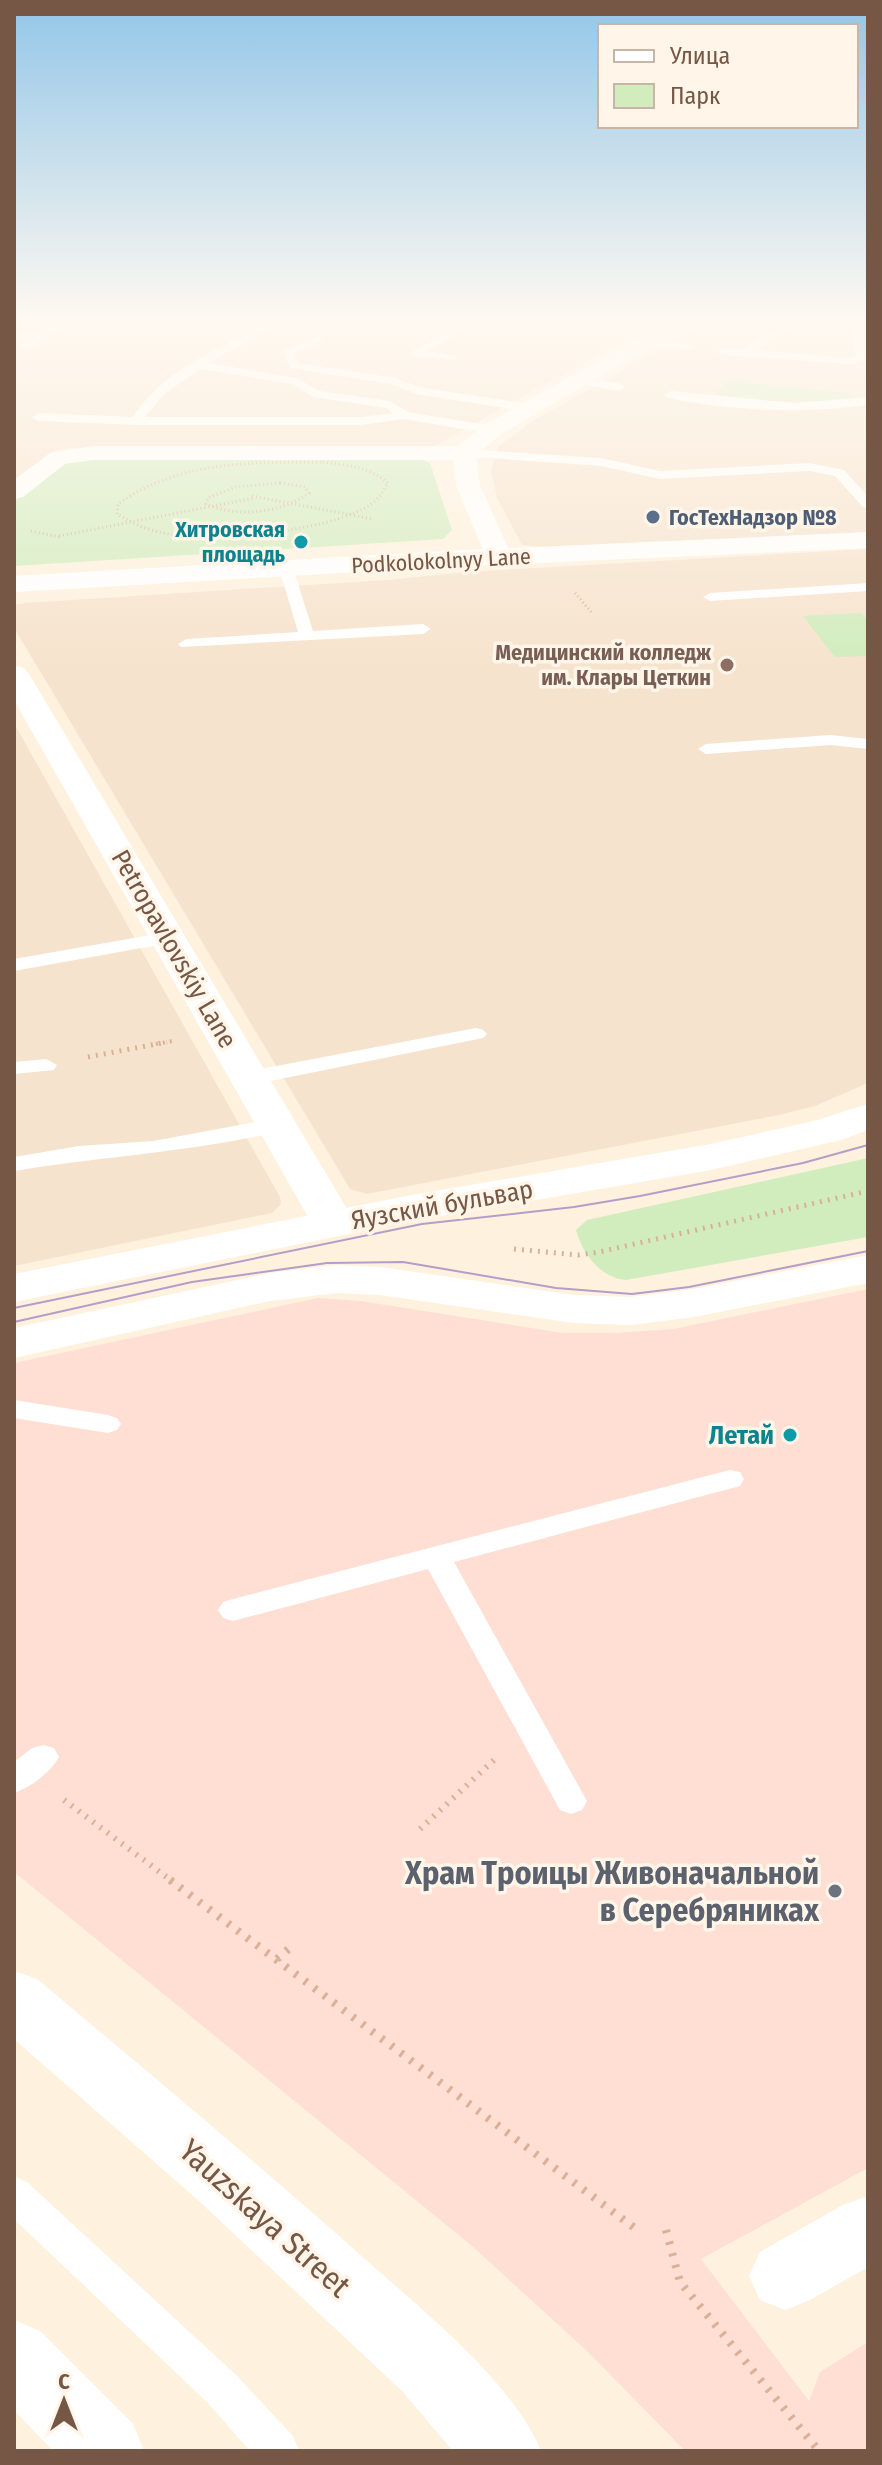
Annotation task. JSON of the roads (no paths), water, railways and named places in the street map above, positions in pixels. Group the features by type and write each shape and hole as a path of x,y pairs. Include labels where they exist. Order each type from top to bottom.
{"street":[{"path":"14,492 58,458 93,453 464,453 482,438"},
{"path":"464,453 468,485 499,557"},
{"name":"Podkolokolnyy Lane","path":"14,584 868,540"},
{"name":"Petropavlovskiy Lane","path":"14,674 334,1224"},
{"name":"Яузский бульвар","path":"14,1288 334,1224 711,1157 826,1131 868,1116"},
{"path":"14,1343 270,1287 337,1279 380,1281 574,1309 631,1311 694,1303 868,1269"},
{"name":"Yauzskaya Street","path":"14,1999 222,2177 428,2365 503,2451"},
{"path":"785,2276 868,2229"},
{"path":"14,2357 106,2451"}],"lane":[{"path":"464,453 601,462 660,475 810,467 839,473 868,504"},
{"path":"286,568 307,636"},
{"path":"710,597 868,587"},
{"path":"186,644 423,629"},
{"path":"706,749 830,740 868,744"},
{"path":"14,965 168,938"},
{"path":"250,1078 476,1034"},
{"path":"14,1068 46,1065"},
{"path":"14,1164 79,1153 153,1148 277,1125"},
{"path":"14,1409 108,1424"},
{"path":"233,1610 730,1479"},
{"path":"436,1556 571,1801"},
{"path":"14,2194 222,2389 278,2451"}],"tram line":[{"path":"14,1308 422,1224 574,1207 640,1196 803,1163 868,1145"},
{"path":"14,1322 192,1282 327,1263 403,1262 556,1288 632,1294 689,1287 868,1251"}],"place":[{"name":"ГосТехНадзор №8","path":"653,517"},
{"name":"Хитровская площадь","path":"301,542"},
{"name":"Медицинский колледж им. Клары Цеткин","path":"727,665"},
{"name":"Летай","path":"790,1435"},
{"name":"Храм Троицы Живоначальной в Серебряниках","path":"835,1891"}]}
